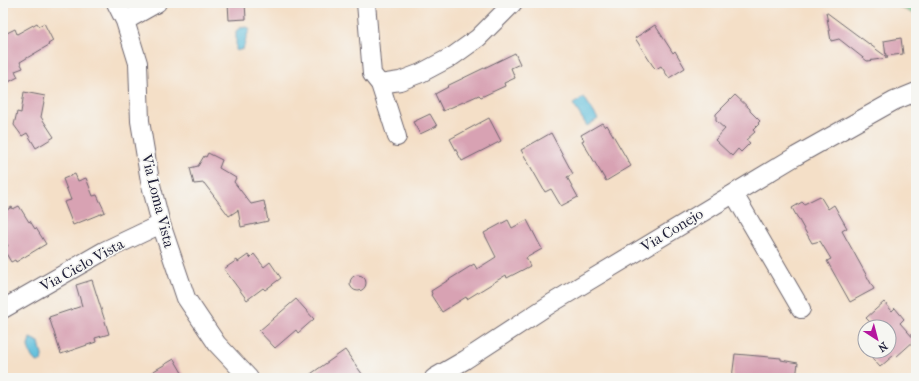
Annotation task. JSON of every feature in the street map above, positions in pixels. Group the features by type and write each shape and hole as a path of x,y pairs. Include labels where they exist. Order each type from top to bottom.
{"street":[{"name":"Via Loma Vista","path":"116,3 125,21 138,63 140,121 150,181 186,298 217,344 249,378"},
{"path":"125,21 156,3"},
{"path":"366,3 372,74 380,84 397,137"},
{"path":"380,84 400,80 421,72 453,56 478,38 513,3"},
{"name":"Via Conejo","path":"434,378 465,360 552,303 796,156 894,101 916,92"},
{"path":"734,194 801,309"},
{"name":"Via Cielo Vista","path":"3,309 104,251 162,224"}],"green space":[{"path":"896,3 916,3 916,15 899,7"}],"water":[{"path":"247,27 250,29 243,49 236,51 236,31 240,28"},
{"path":"584,97 598,119 587,126 573,104"},
{"path":"30,338 39,342 43,360 40,362 33,359 28,346"}],"building":[{"path":"228,3 245,3 246,19 229,20"},
{"path":"826,12 888,58 867,61 839,39 831,41"},
{"path":"37,23 39,26 44,23 53,41 48,44 49,45 20,62 23,68 15,71 18,77 3,85 3,35 15,29 17,34"},
{"path":"655,25 673,53 675,51 685,68 669,78 661,66 656,69 653,66 635,38"},
{"path":"901,38 903,54 886,56 884,41"},
{"path":"515,53 520,64 511,68 515,78 504,83 505,86 481,97 479,95 443,111 435,94 448,87 447,86"},
{"path":"24,92 45,96 41,117 54,137 36,148 27,133 22,136 14,125 17,112 21,113"},
{"path":"735,95 760,121 753,130 755,132 746,140 750,143 741,152 738,149 732,156 715,140 725,129 716,121 716,114"},
{"path":"430,114 437,126 420,134 413,122"},
{"path":"489,118 501,141 462,161 450,139"},
{"path":"602,123 605,127 607,125 631,166 606,181 582,141 584,140 581,135"},
{"path":"551,133 573,174 567,177 578,197 561,206 551,189 545,192 521,150"},
{"path":"208,153 222,160 219,168 236,178 234,182 251,204 264,201 268,221 241,227 238,210 229,216 204,183 194,184 190,168 198,166 204,156 206,157"},
{"path":"75,174 78,181 86,178 93,196 97,195 105,212 73,225 64,202 71,200 63,179"},
{"path":"820,196 828,209 834,205 847,228 842,231 874,289 850,302 827,261 831,259 820,241 812,243 792,208 802,202 804,204"},
{"path":"19,206 46,244 16,262 15,260 11,262 4,250 8,246 3,237 3,212 12,207 13,209"},
{"path":"508,220 512,228 527,220 542,249 526,258 530,266 507,278 506,275 467,299 466,297 442,312 431,295 431,291 474,264 477,269 496,257 484,233"},
{"path":"254,254 264,267 270,262 281,278 265,290 263,288 247,300 224,269 237,260 238,262 248,255 250,258"},
{"path":"355,275 361,275 366,280 364,289 361,291 355,291 350,286 350,280"},
{"path":"92,280 109,334 95,338 96,342 61,354 49,317 82,306 76,285"},
{"path":"296,299 314,319 298,333 296,330 275,348 259,331"},
{"path":"884,302 892,311 895,308 904,319 900,323 915,340 897,356 897,319 866,318"},
{"path":"345,350 365,378 305,378"},
{"path":"735,354 781,358 781,360 798,363 796,378 732,378"},
{"path":"174,359 185,378 142,378"},
{"path":"873,359 889,359 880,367"}]}
